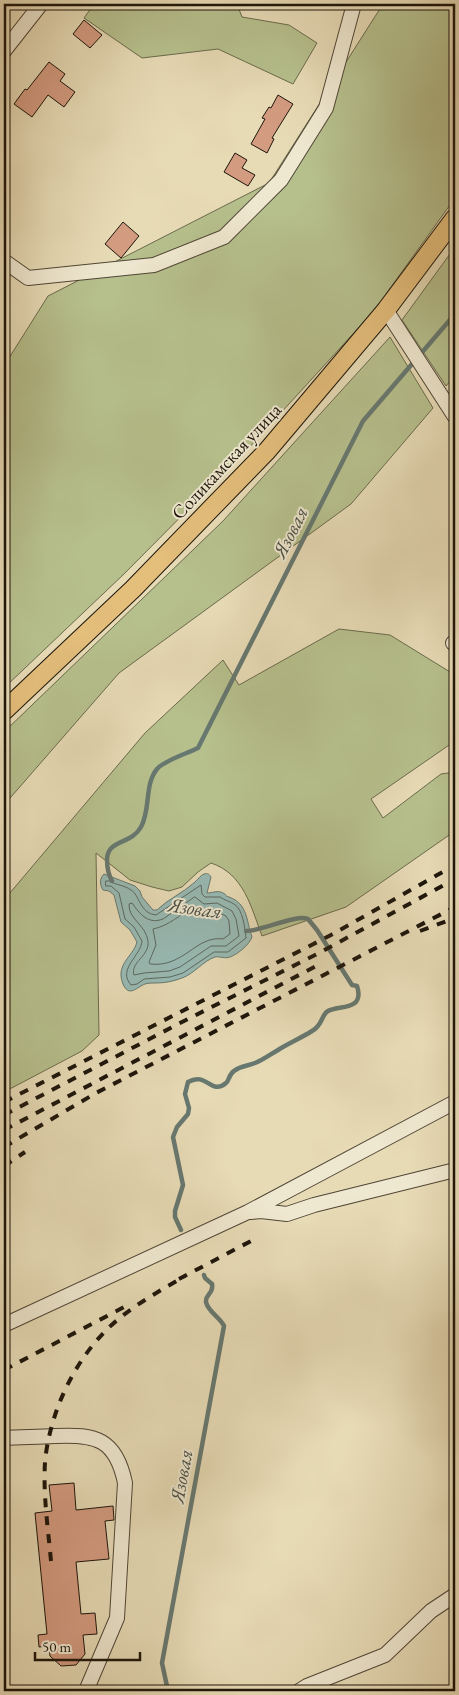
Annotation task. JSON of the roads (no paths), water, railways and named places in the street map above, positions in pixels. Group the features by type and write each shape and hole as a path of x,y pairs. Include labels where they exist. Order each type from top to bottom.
{"main road":[{"name":"Соликамская улица","path":"4,710 133,589 268,452 386,310 455,218"}],"street":[{"path":"4,51 41,4"},
{"path":"4,261 28,278 154,265 224,237 282,180 326,108 354,4"},
{"path":"386,310 455,417"},
{"path":"4,1325 248,1212 455,1102"},
{"path":"248,1212 261,1211 287,1214 314,1205 455,1170"},
{"path":"4,1438 81,1435 100,1441 113,1451 122,1466 125,1483 117,1618 86,1691"},
{"path":"299,1691 384,1655 430,1611 455,1595"}],"water":[{"path":"104,874 135,886 153,910 157,910 202,875 208,874 211,877 207,893 221,892 240,904 245,913 252,937 251,940 236,954 228,958 217,957 211,959 191,974 182,978 146,984 130,991 123,984 121,971 137,942 130,930 121,922 114,895 102,888 101,880"}],"waterway":[{"name":"Язовая","path":"112,881 108,868 108,853 111,848 132,837 141,827 146,813 150,782 157,769 170,760 198,748 363,421 455,314"},
{"name":"Язовая","path":"181,1230 175,1217 175,1211 183,1185 173,1137 177,1127 188,1114 189,1108 185,1094 188,1082 200,1079 216,1087 221,1086 227,1082 236,1069 261,1060 316,1029 328,1011 350,1006 357,1000 359,994 357,986 352,985 308,919 296,919 246,931"},
{"name":"Язовая","path":"168,1691 162,1663 224,1326 207,1306 206,1299 212,1290 212,1284 204,1275"}],"railway":[{"path":"4,1102 331,935 455,865"},
{"path":"4,1115 319,953 455,879"},
{"path":"4,1147 96,1093 455,907"},
{"path":"420,931 455,918"},
{"path":"4,1130 320,964"},
{"path":"4,1166 25,1152"},
{"path":"179,1279 251,1241"},
{"path":"51,1561 45,1499 45,1462 53,1422 69,1382 79,1364 92,1347 121,1317 152,1295 185,1276"},
{"path":"4,1370 128,1305"}]}
